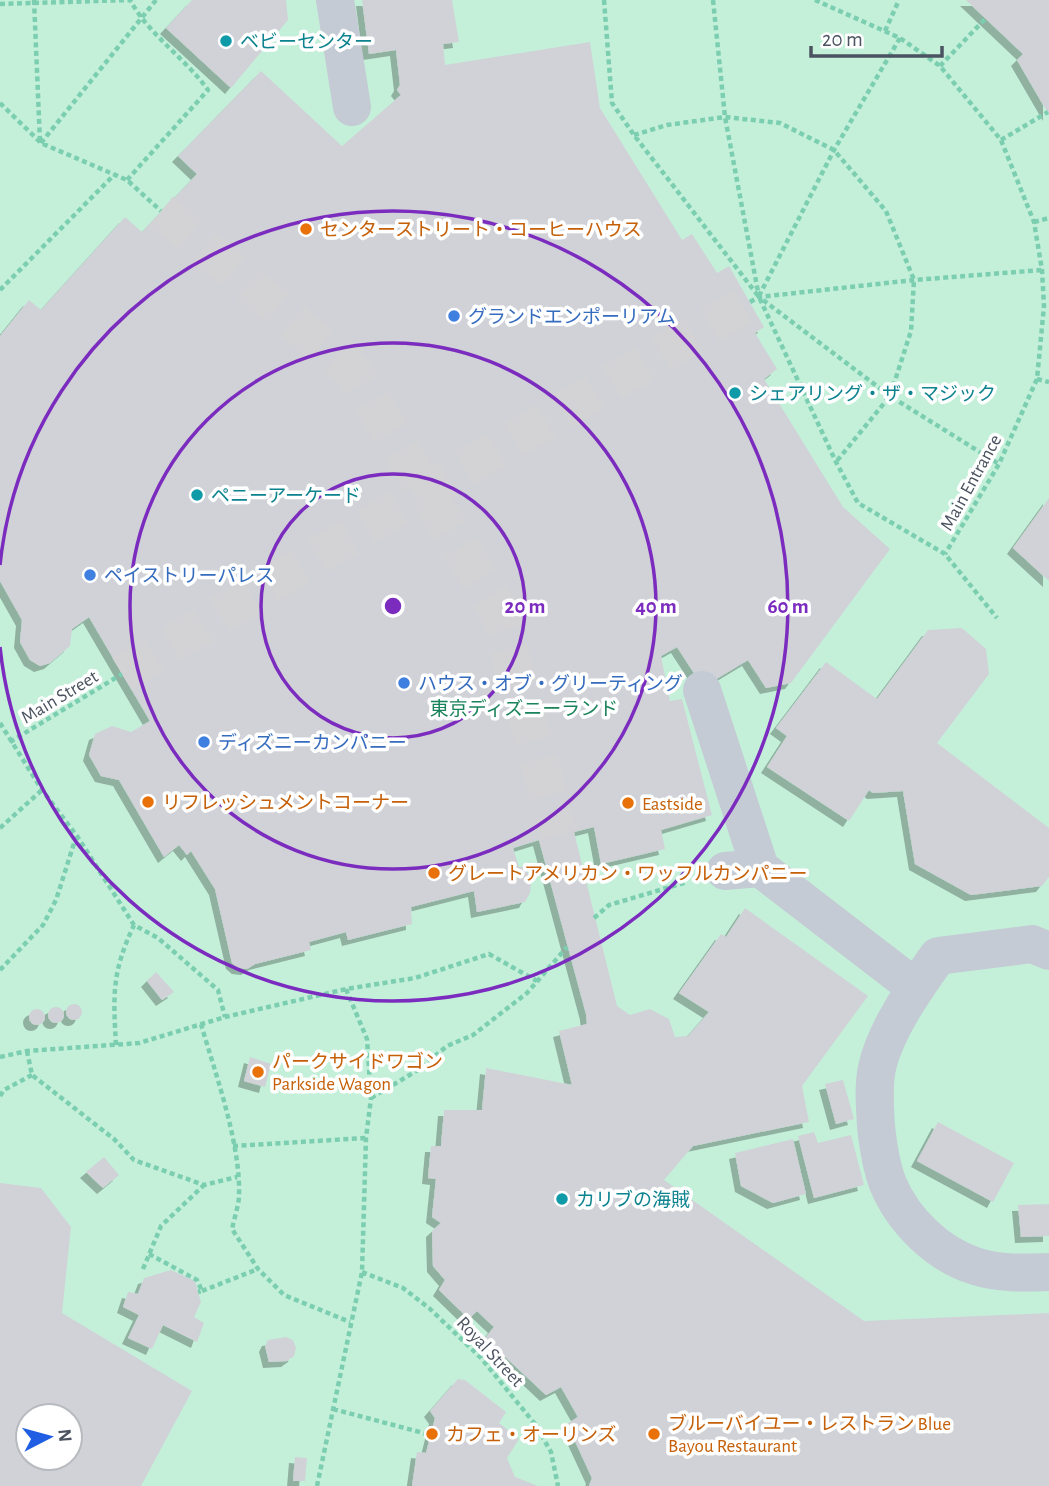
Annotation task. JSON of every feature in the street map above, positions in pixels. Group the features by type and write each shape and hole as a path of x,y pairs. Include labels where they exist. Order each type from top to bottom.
{"lane":[{"path":"335,0 352,107"},
{"path":"702,690 742,870 916,988"},
{"path":"1049,951 1032,944 938,956 916,988 884,1045 877,1068 874,1098 878,1142 888,1184 919,1231 957,1259 993,1270 1019,1274 1049,1272"}],"path":[{"path":"0,4 130,0 140,18 184,65 197,75 208,90 127,180"},
{"path":"41,143 156,0"},
{"path":"604,0 612,103 759,297 858,503 945,554 997,618"},
{"path":"713,0 725,117 759,297 890,396 999,464"},
{"name":"Main Entrance","path":"815,0 900,38 940,66 1001,140 1034,222 1046,306 1037,379 999,464 945,554"},
{"path":"885,31 899,0"},
{"path":"34,1 41,143"},
{"path":"940,66 986,18"},
{"path":"759,297 834,150 900,38"},
{"path":"0,103 41,143 127,180 162,211"},
{"path":"1001,140 1048,112"},
{"path":"634,135 667,125 725,117 780,123 834,150 886,211 914,280 911,331 890,396 836,462"},
{"path":"0,290 114,175"},
{"path":"1034,222 1049,218"},
{"path":"750,302 759,297 914,280 1042,270"},
{"path":"1037,379 1049,382"},
{"name":"Main Street","path":"10,742 122,674"},
{"path":"0,723 10,742 77,836 134,925 158,938 218,990 225,1017"},
{"path":"0,828 42,790"},
{"path":"0,970 43,925 56,900 77,836"},
{"path":"594,918 608,905 742,870"},
{"path":"116,1045 113,1003 115,976 134,925"},
{"path":"371,1098 418,1070 447,1046 472,1035 527,993 568,947"},
{"path":"0,1057 27,1051 139,1043 225,1017 346,989 415,978 489,954 537,981"},
{"path":"317,1486 362,1272 366,1138 371,1098 367,1039 346,989"},
{"path":"201,1024 233,1146 239,1199 232,1229 258,1269 284,1295 351,1322"},
{"path":"27,1051 32,1075 114,1139 134,1160 204,1185"},
{"path":"0,1096 4,1090 32,1075"},
{"path":"233,1146 366,1138"},
{"path":"144,1269 161,1226 204,1185 237,1177"},
{"path":"149,1254 197,1280 200,1292 258,1269"},
{"name":"Royal Street","path":"362,1272 403,1288 429,1308 481,1358 536,1424 551,1452 558,1486"},
{"path":"333,1409 431,1435"}],"green space":[{"name":"東京ディズニーランド","path":"0,0 1049,0 1049,1486 0,1486"}],"building":[{"name":"ベビーセンター","path":"192,0 286,0 288,20 231,88 166,28"},
{"path":"362,0 452,0 459,42 443,44 445,65 590,42 600,108 682,240 692,234 717,273 729,266 764,327 755,333 777,369 764,379 843,507 890,549 791,683 766,688 748,660 703,687 677,647 661,656 670,701 682,699 712,815 661,830 665,849 601,864 594,827 574,832 617,1006 630,1015 650,1009 669,1019 675,1037 688,1036 709,1012 679,993 721,934 726,937 745,908 868,996 802,1086 809,1122 693,1146 664,1180 864,1321 1049,1313 1049,1486 589,1486 592,1478 567,1424 578,1417 561,1387 546,1395 485,1338 494,1327 477,1311 469,1319 439,1290 445,1280 433,1266 432,1231 441,1223 432,1217 436,1179 428,1178 431,1146 441,1146 444,1110 482,1110 486,1068 572,1085 559,1031 587,1024 586,1014 539,840 513,848 519,867 526,866 531,884 525,902 477,912 474,891 411,907 412,924 348,940 346,932 309,942 311,950 255,964 247,969 238,968 232,963 215,889 191,851 187,855 179,845 164,857 119,780 101,776 89,755 95,734 112,726 131,732 150,721 89,617 72,629 70,646 50,663 40,666 30,660 20,642 22,620 0,581 0,336 29,300 41,310 125,217 142,232 197,174 178,156 261,71 342,146 401,95 397,90 400,85 396,50 369,54"},
{"path":"966,0 1049,0 1049,115 1017,60 1023,54"},
{"path":"1049,498 1049,581 1013,548"},
{"path":"962,628 986,649 989,674 937,743 1049,828 1049,877 1042,886 971,895 915,864 903,791 873,793 869,790 849,821 767,767 787,736 776,728 826,662 877,699 928,630"},
{"path":"156,972 174,992 162,1000 147,981"},
{"path":"71,1004 77,1004 82,1012 80,1018 71,1020 66,1015 66,1009"},
{"path":"53,1007 59,1007 64,1015 62,1021 53,1023 48,1018 48,1012"},
{"path":"34,1009 40,1009 45,1017 43,1023 34,1025 29,1020 29,1014"},
{"path":"250,1057 271,1064 265,1087 244,1081"},
{"path":"843,1080 854,1119 836,1124 825,1084"},
{"path":"938,1122 1014,1163 993,1202 917,1161"},
{"path":"814,1132 818,1143 851,1135 864,1185 814,1198 798,1136"},
{"path":"793,1139 806,1194 773,1203 741,1186 735,1153"},
{"path":"104,1157 119,1175 103,1188 86,1172"},
{"path":"0,1183 41,1188 71,1227 62,1313 192,1391 141,1486 0,1486"},
{"path":"1049,1204 1049,1236 1021,1237 1018,1205"},
{"path":"171,1270 195,1281 201,1302 194,1317 204,1323 197,1342 163,1325 152,1349 128,1338 139,1315 123,1307 128,1292 138,1294 144,1278"},
{"path":"286,1337 293,1340 296,1348 294,1356 287,1361 269,1362 265,1346 268,1340"},
{"path":"458,1379 465,1380 506,1412 499,1423 519,1439 507,1458 515,1477 538,1486 412,1486 417,1452 426,1453 435,1418 430,1411"},
{"path":"295,1457 307,1458 305,1481 293,1481"}],"tunnel":[{"path":"161,211 354,372 498,609 559,835"},
{"path":"122,674 427,490 750,302"}],"place":[{"name":"ベビーセンター","path":"226,41"},
{"name":"センターストリート・コーヒーハウス","path":"306,229"},
{"name":"グランドエンポーリアム","path":"454,316"},
{"name":"シェアリング・ザ・マジック","path":"735,393"},
{"name":"ペニーアーケード","path":"197,495"},
{"name":"ペイストリーパレス","path":"90,575"},
{"name":"ハウス・オブ・グリーティング","path":"404,683"},
{"name":"ディズニーカンパニー","path":"204,742"},
{"name":"リフレッシュメントコーナー","path":"148,802"},
{"name":"Eastside","path":"628,803"},
{"name":"グレートアメリカン・ワッフルカンパニー","path":"434,873"},
{"name":"パークサイドワゴン Parkside Wagon","path":"258,1072"},
{"name":"カリブの海賊","path":"562,1199"},
{"name":"カフェ・オーリンズ","path":"432,1434"},
{"name":"ブルーバイユー・レストラン Blue Bayou Restaurant","path":"654,1434"}]}
